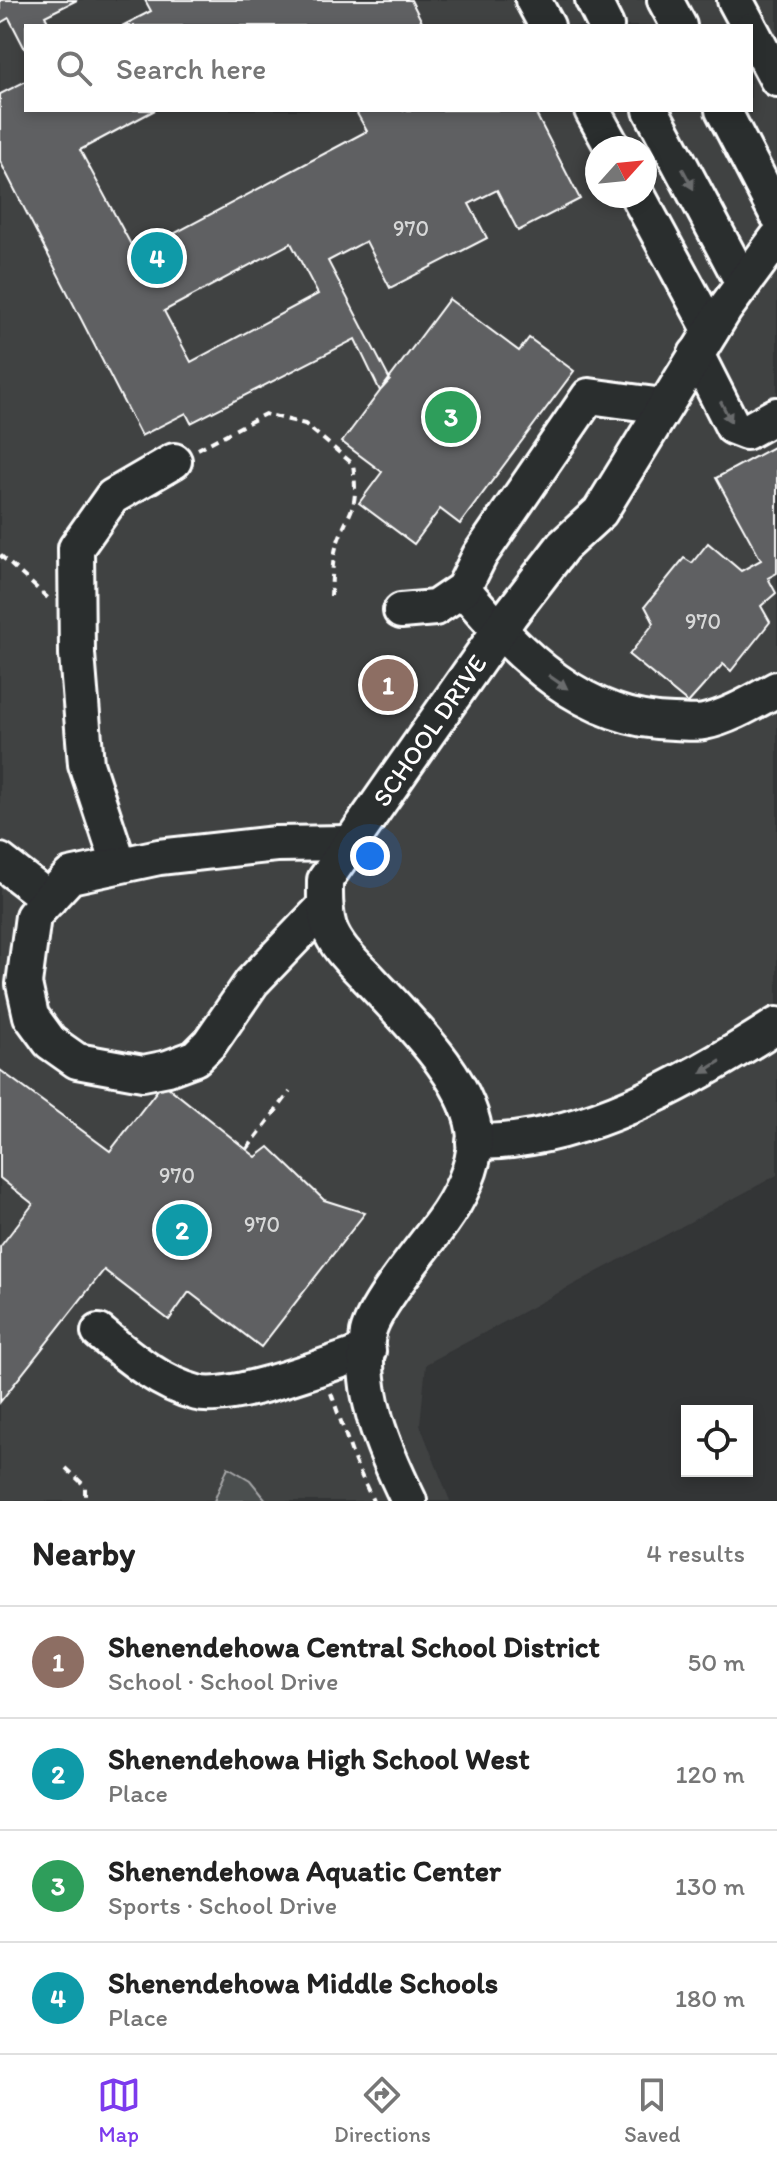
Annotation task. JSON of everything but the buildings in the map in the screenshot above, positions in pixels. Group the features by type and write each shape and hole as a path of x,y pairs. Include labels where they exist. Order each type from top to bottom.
{"street":[{"path":"533,0 546,24"},
{"path":"593,0 605,24"},
{"path":"665,0 678,24"},
{"path":"735,0 748,24"},
{"path":"753,34 777,79"},
{"path":"593,112 606,136"},
{"path":"652,112 743,283"},
{"path":"724,112 777,214"},
{"path":"643,208 704,342 733,427 746,432 777,415"},
{"name":"SCHOOL DRIVE","path":"324,907 325,880 350,843 563,546 600,512 636,458 663,406 704,342 777,238"},
{"path":"401,611 435,608 463,589 480,555 589,396 663,406"},
{"path":"119,864 86,764 77,623 76,548 112,497 174,461"},
{"path":"463,589 500,631 556,683 595,705 641,721 704,722 763,696"},
{"path":"324,907 252,982 210,1043 195,1058 143,1073 77,1061 50,1042 31,1016 24,984 33,916 70,876 119,864 276,844 350,843"},
{"path":"0,861 49,899"},
{"path":"324,907 330,930 341,950 425,1039 454,1084 470,1116 474,1142 471,1168 451,1211 390,1293 369,1331 368,1397 392,1467 409,1501"},
{"path":"474,1142 515,1143 569,1129 698,1075 777,1025"},
{"path":"99,1332 143,1368 199,1394 240,1390 368,1351"}],"path":[{"path":"174,461 265,414 305,424 322,436 353,464 357,491 354,512 337,544 331,596"},
{"path":"0,555 77,623"},
{"path":"247,1149 290,1092"},
{"path":"329,1387 355,1462 373,1501"},
{"path":"66,1468 85,1486 85,1501"}],"shaded area":[{"path":"0,0 777,0 777,1175 426,1364 420,1425 450,1501 0,1501"},
{"path":"228,1467 250,1480 267,1501 214,1501"}],"place":[{"name":"Shenendehowa Middle Schools","path":"157,258"},
{"name":"Shenendehowa Aquatic Center","path":"451,417"},
{"name":"Shenendehowa Central School District","path":"388,685"},
{"name":"Shenendehowa High School West","path":"182,1230"}]}
